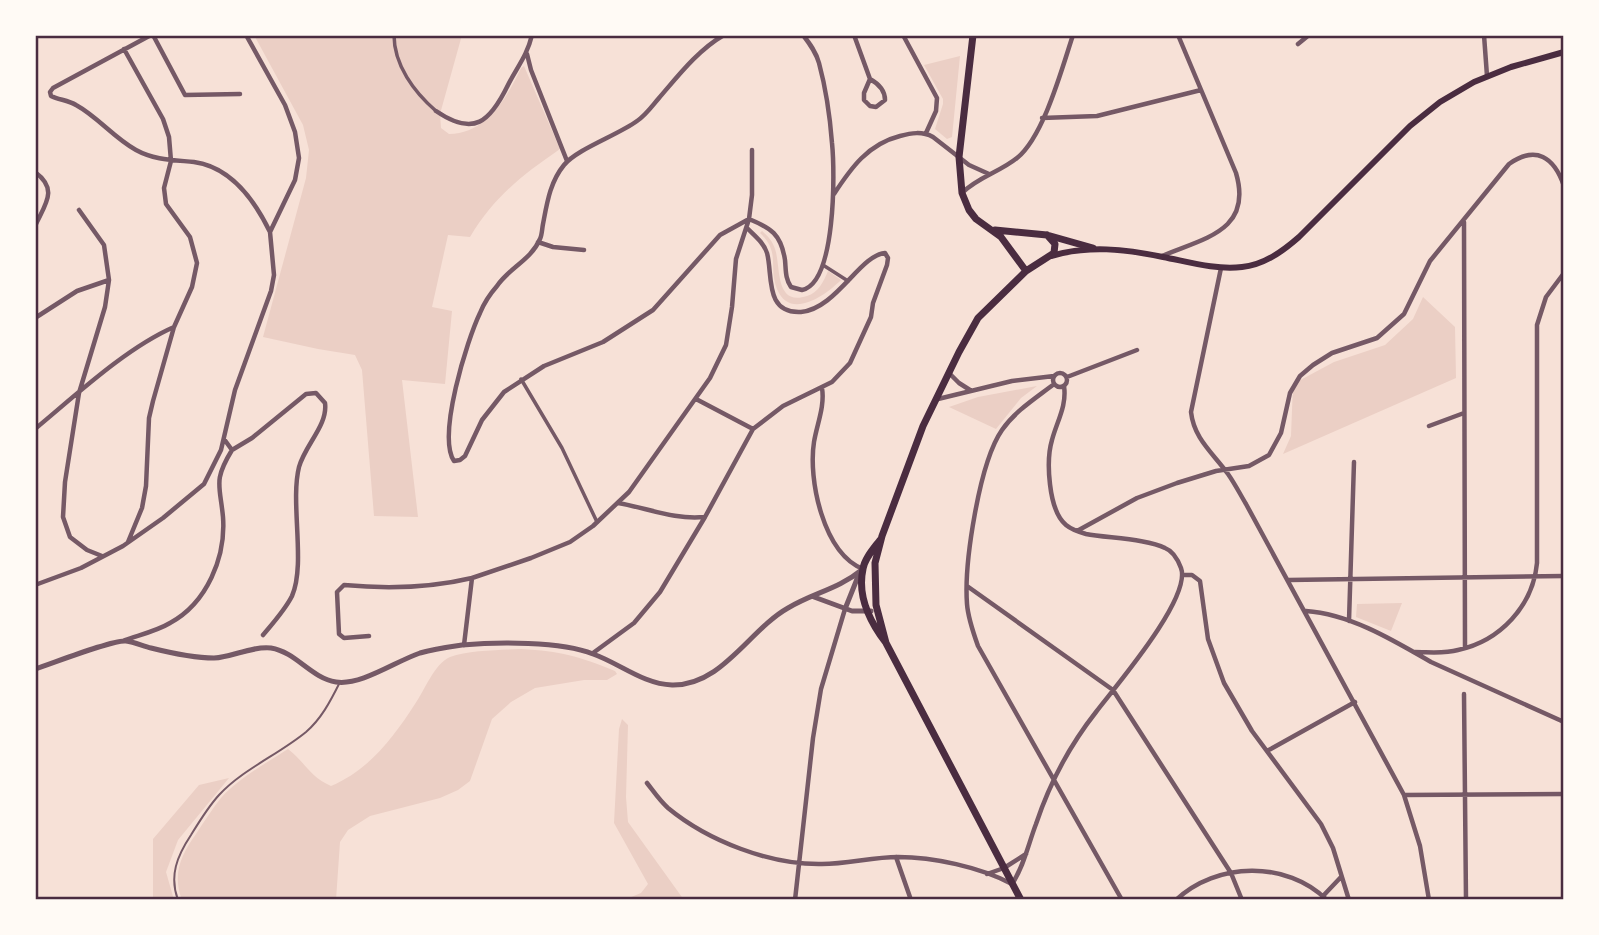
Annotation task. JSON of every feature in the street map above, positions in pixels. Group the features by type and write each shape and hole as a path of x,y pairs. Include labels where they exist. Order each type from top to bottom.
{"main road":[{"path":"973,35 959,157 962,193 969,210 1007,244 1026,271"},
{"path":"993,230 1047,235 1094,248 1162,256 1220,268 1244,267 1262,262 1286,248 1426,113 1460,90 1488,77 1563,54"},
{"path":"1007,244 1015,232"},
{"path":"1047,235 1055,244 1051,256"},
{"path":"876,608 874,575 882,536 923,426 978,318 1026,271 1051,256 1094,248"},
{"path":"882,536 863,569 867,612 886,643 1021,900"},
{"path":"863,569 870,577 872,597 886,643"}],"street":[{"path":"116,35 122,35"},
{"path":"204,484 213,469 224,438 235,390 271,291 274,275 270,232 255,205 229,176 208,164 171,161 136,150 79,107 54,98 50,92 60,84 152,35 186,95 240,94"},
{"path":"246,35 285,105 295,132 299,158 295,180 270,232"},
{"path":"394,35 397,57 404,73 425,101 450,121 464,125 483,120 503,97 527,54 532,35"},
{"path":"723,35 687,67 645,115 624,130 567,161 554,180 538,242 526,259 502,278 484,304 473,327 461,366 451,417 448,442 454,461 465,456 476,430 496,401 521,379 620,333 664,300 720,235 749,219"},
{"path":"749,219 769,227 776,236 791,287 796,290 811,287 823,265 833,194 832,145 827,97 816,54 803,35"},
{"path":"854,35 870,79 864,100 870,106 876,107 885,100 885,94 876,82 870,79"},
{"path":"903,35 937,98 936,111 926,134"},
{"path":"962,193 1023,152 1056,88 1073,35"},
{"path":"1162,256 1221,231 1239,209 1241,194 1236,173 1178,35"},
{"path":"1297,44 1309,35"},
{"path":"1484,35 1488,77"},
{"path":"124,49 163,119 169,137 171,161 164,188 166,204 190,237 197,263 192,287 174,327 149,418 147,473 142,508 128,542"},
{"path":"527,54 567,161"},
{"path":"1042,118 1097,116 1200,90"},
{"path":"833,194 862,156 878,144 904,135 926,134 974,168 989,174"},
{"path":"369,636 344,638 339,634 337,592 344,585 432,586 489,574 570,542 618,503 640,477 696,399 716,368 726,345 732,315 736,259 749,219 752,150"},
{"path":"1076,531 1137,498 1177,482 1250,466 1269,455 1275,449 1290,393 1300,376 1332,354 1377,338 1408,309 1430,261 1509,164 1523,156 1536,155 1549,160 1558,170 1564,186"},
{"path":"35,172 46,184 49,198 36,224"},
{"path":"79,210 104,245 109,279 105,307 79,393 65,482 63,523 75,541 87,550 104,556"},
{"path":"1464,222 1465,648"},
{"path":"593,653 634,623 649,608 760,421 783,406 822,388 840,374 856,353 884,277 887,265 883,253 876,256 840,291 812,309 800,312 787,309 771,290 765,247 747,228"},
{"path":"538,242 553,247 584,250"},
{"path":"823,265 849,281"},
{"path":"1220,268 1191,412 1194,429 1198,438 1225,470 1289,580 1404,795 1420,846 1429,900"},
{"path":"1415,652 1442,653 1465,648 1486,639 1507,624 1529,596 1536,575 1537,325 1546,298 1564,273"},
{"path":"35,318 77,291 109,279"},
{"path":"35,429 149,340 174,327"},
{"path":"1067,377 1137,350"},
{"path":"949,373 971,391"},
{"path":"937,399 1012,381 1062,373 1067,377"},
{"path":"1054,376 1055,384"},
{"path":"647,783 667,807 715,837 764,855 799,863 824,864 896,857 926,858 987,874 1012,884 1054,781 1082,730 1145,651 1166,616 1182,575 1178,561 1165,547 1076,531 1062,521 1049,474 1050,450 1064,404 1067,377"},
{"path":"521,379 562,448 597,522"},
{"path":"1055,384 1064,386"},
{"path":"1055,384 1008,422 987,461 968,566 966,585 969,617 978,646 1122,900"},
{"path":"822,388 823,399 812,465 818,503 829,531 845,558 863,569"},
{"path":"35,669 170,624 198,599 213,576 222,545 223,518 218,485 220,473 232,450 252,438 306,394 316,393 326,403 326,416 307,445 299,466 296,571 292,594 280,615 263,635"},
{"path":"696,399 753,429"},
{"path":"1429,426 1464,413"},
{"path":"224,438 232,450"},
{"path":"1349,621 1354,461"},
{"path":"35,585 81,568 104,556 128,542 204,484 210,482 218,485"},
{"path":"618,503 677,517 705,517"},
{"path":"123,640 179,654 215,658 270,648 286,652 329,681 339,683 354,681 419,654 464,645 526,644 593,653 658,683 683,684 710,673 725,663 789,607 842,585 863,569"},
{"path":"794,900 821,689 854,582 863,569"},
{"path":"1182,575 1192,575 1200,581 1205,623 1216,665 1234,703 1321,824 1333,848 1349,900"},
{"path":"1289,580 1564,576"},
{"path":"464,645 472,578"},
{"path":"966,585 1113,690 1231,873 1242,900"},
{"path":"814,597 845,609 867,612 876,608"},
{"path":"1305,611 1332,614 1349,621 1564,722"},
{"path":"1442,653 1442,667"},
{"path":"1464,694 1466,900"},
{"path":"1267,751 1355,702"},
{"path":"1404,795 1564,794"},
{"path":"987,874 1004,868 1026,854"},
{"path":"896,857 911,900"},
{"path":"1176,900 1205,879 1231,873 1256,871 1286,875 1309,886 1325,898 1342,877"}],"lane":[{"path":"178,900 173,883 178,856 213,803 240,778 305,733 324,713 339,683"}],"shaded area":[{"path":"254,35 462,35 440,114 441,128 449,134 462,132 484,121 502,102 524,66 560,149 509,188 470,237 448,235 432,307 452,311 445,384 402,380 418,517 374,516 362,370 355,355 263,337 306,178 309,150 303,125"},
{"path":"960,56 952,137 947,139 935,129 943,99 924,65"},
{"path":"762,231 774,246 781,283 789,296 796,298 811,294 820,286 828,271 841,280 818,298 799,304 790,303 777,289 772,253 760,233"},
{"path":"1423,297 1455,327 1456,378 1283,454 1291,436 1293,384 1334,362 1385,345 1413,319"},
{"path":"1037,386 1021,398 996,429 949,407 978,397"},
{"path":"1402,603 1391,631 1356,617 1357,604"},
{"path":"521,649 569,655 617,674 607,680 584,680 535,688 511,702 492,719 470,781 440,798 370,816 348,830 340,842 336,900 182,900 178,873 186,850 221,798 244,778 288,749 313,774 331,786 357,771 379,752 398,729 444,660 466,653"},
{"path":"622,719 628,725 628,822 684,900 624,900 641,893 648,884 614,823 619,729"},
{"path":"229,778 178,840 166,872 174,900 153,900 153,839 199,785"}]}
